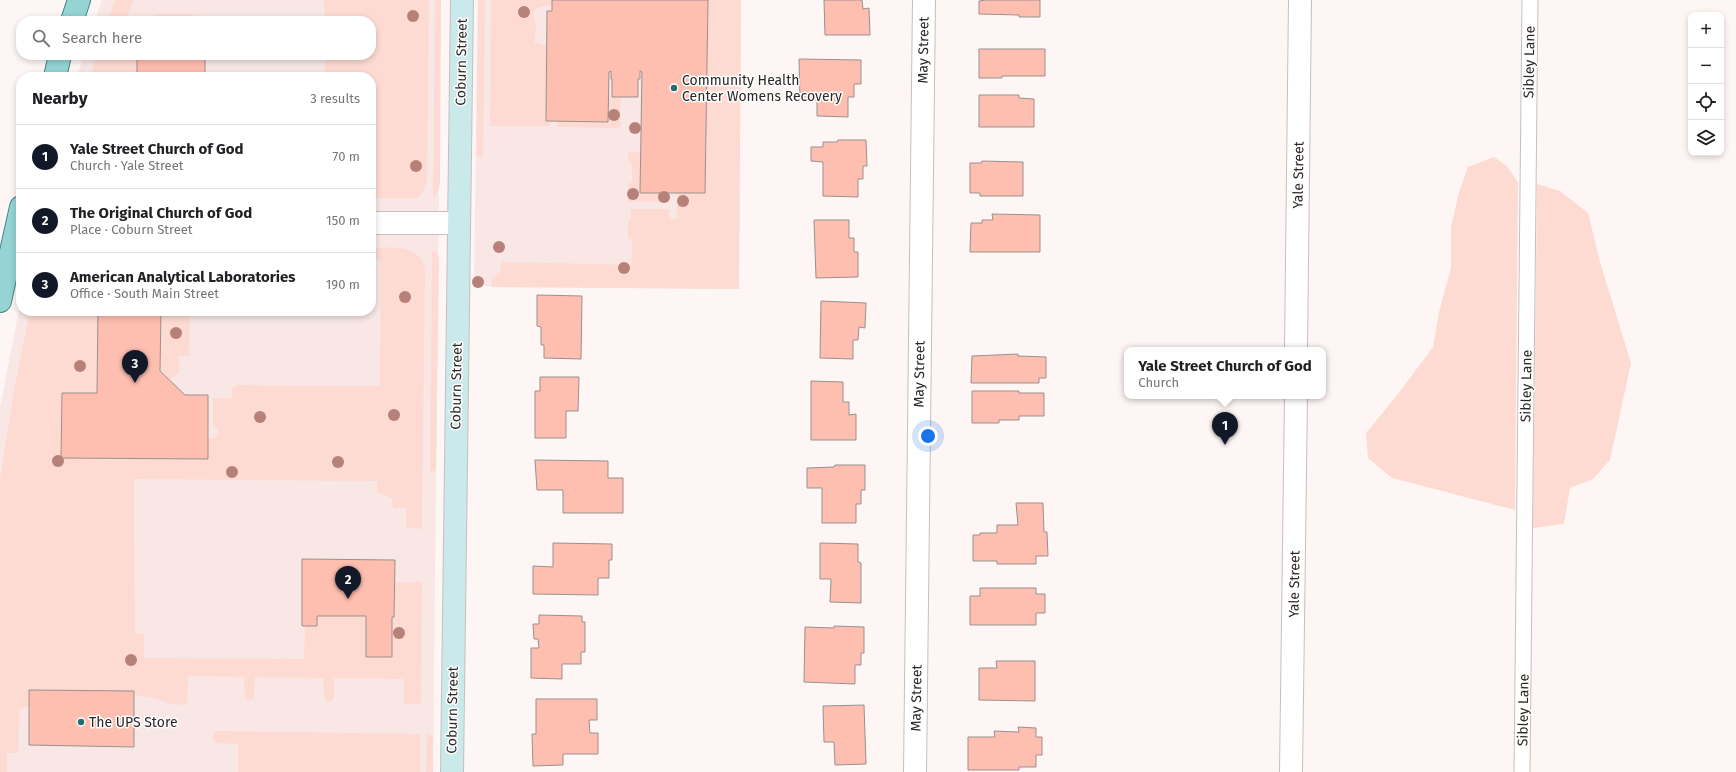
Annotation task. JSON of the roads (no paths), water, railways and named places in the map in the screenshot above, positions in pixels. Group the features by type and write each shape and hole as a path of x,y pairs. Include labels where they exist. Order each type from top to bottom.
{"main road":[{"path":"74,16 79,0"},
{"path":"56,72 59,60"},
{"path":"0,301 16,229"}],"street":[{"name":"Coburn Street","path":"452,772 462,0"},
{"name":"May Street","path":"915,772 924,0"},
{"name":"Yale Street","path":"1296,347 1300,0"},
{"path":"376,223 458,223"},
{"name":"Yale Street","path":"1291,772 1296,399"}],"lane":[{"name":"Sibley Lane","path":"1522,772 1530,0"}],"place":[{"name":"Community Health Center Womens Recovery","path":"674,88"},
{"name":"American Analytical Laboratories","path":"135,383"},
{"name":"Yale Street Church of God","path":"1225,445"},
{"name":"The Original Church of God","path":"348,599"},
{"name":"The UPS Store","path":"81,722"}]}
